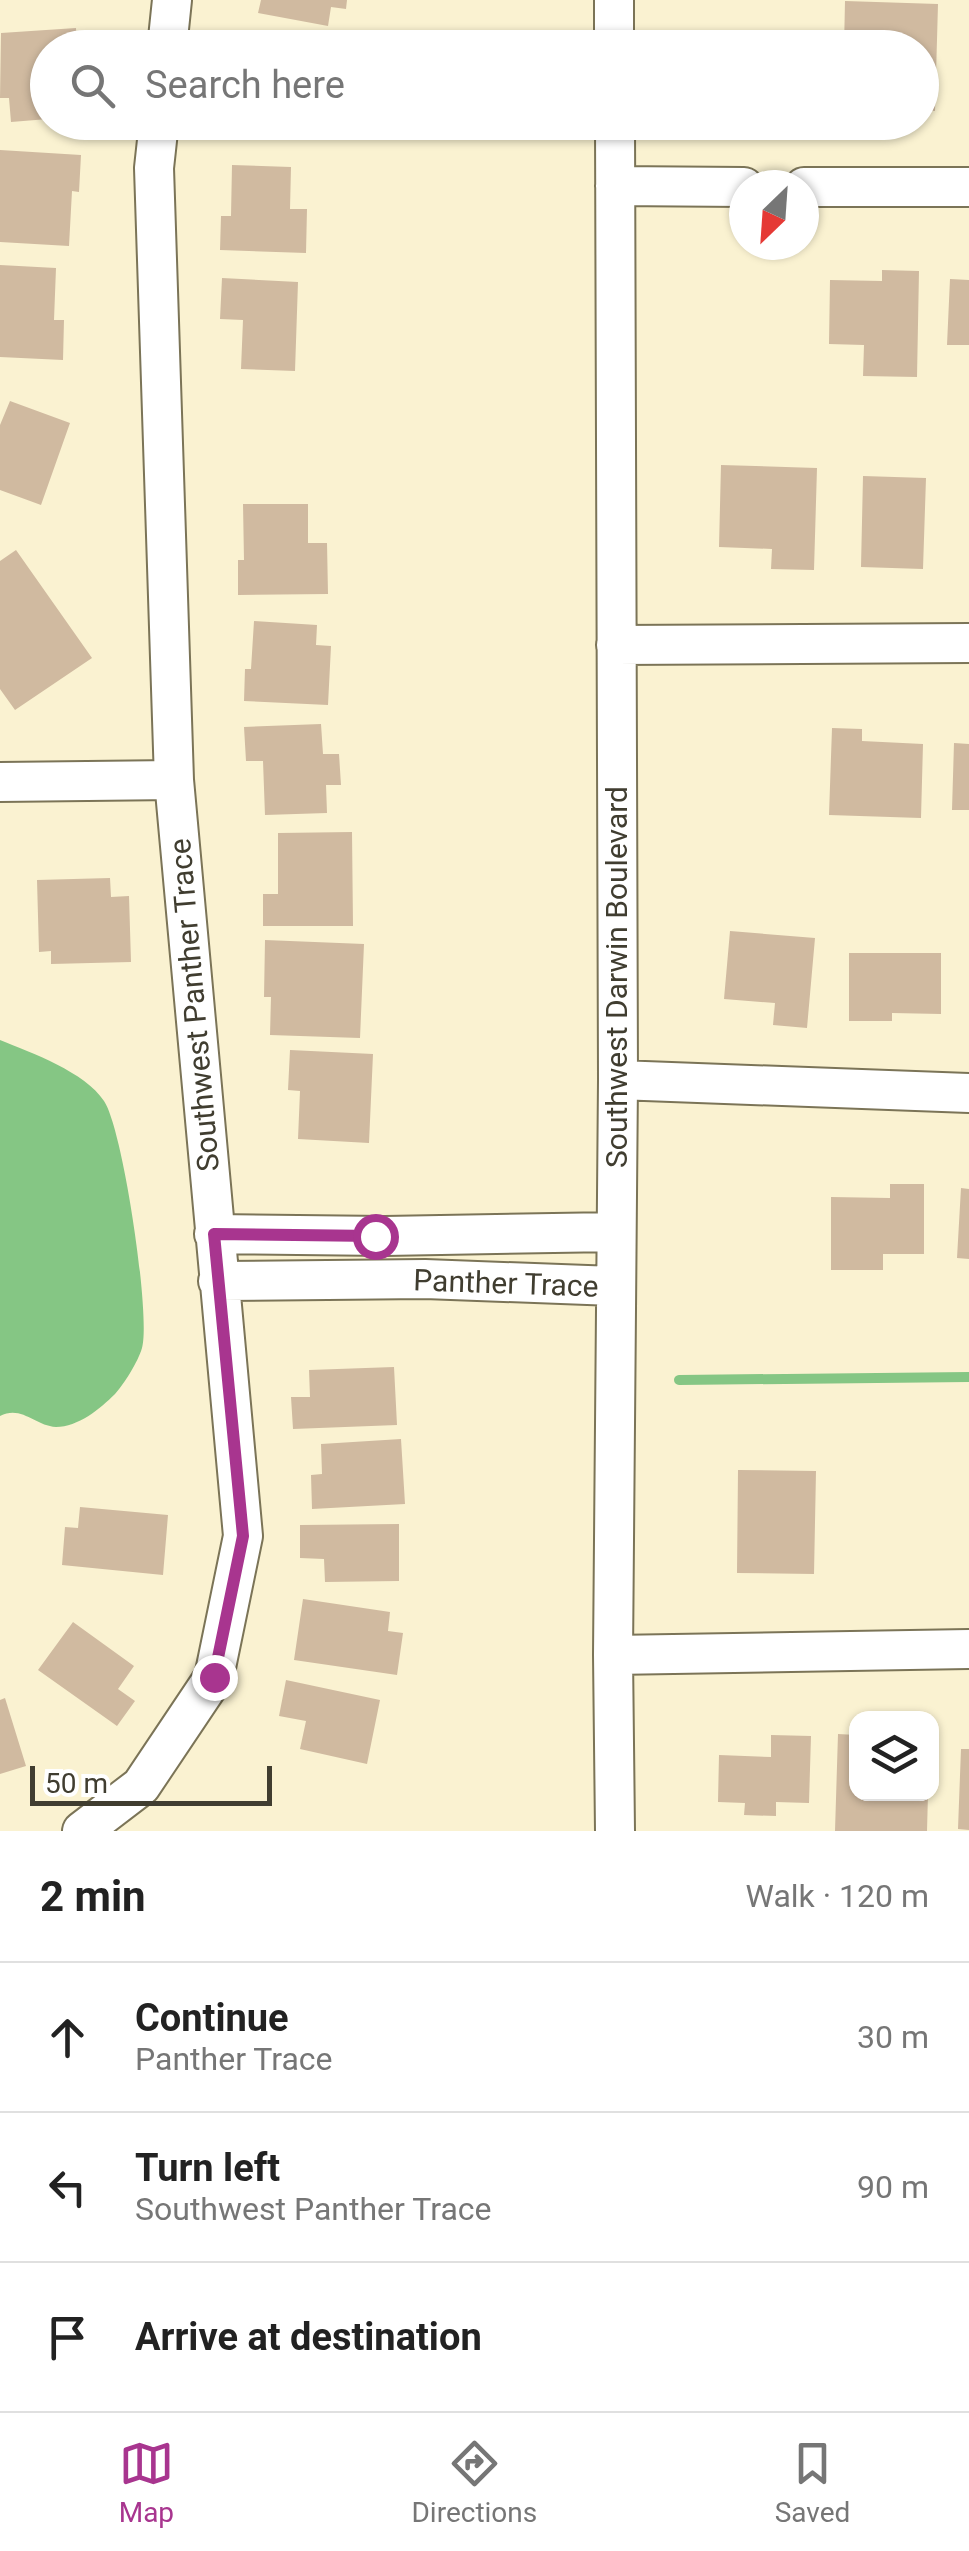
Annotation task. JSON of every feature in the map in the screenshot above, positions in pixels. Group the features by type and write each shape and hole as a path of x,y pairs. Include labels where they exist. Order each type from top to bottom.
{"street":[{"path":"169,30 172,0"},
{"path":"614,0 614,30"},
{"name":"Southwest Panther Trace","path":"82,1831 141,1786 214,1677 243,1536 174,780 154,168 157,140"},
{"name":"Southwest Darwin Boulevard","path":"614,140 618,1080 614,1232 615,1831"},
{"path":"615,186 729,187"},
{"path":"819,187 969,187"},
{"path":"616,645 969,643"},
{"path":"0,782 174,780"},
{"path":"618,1080 969,1093"},
{"name":"Panther Trace","path":"214,1234 614,1232"},
{"path":"385,1236 385,1280"},
{"name":"Panther Trace","path":"218,1281 385,1280 614,1286"},
{"path":"613,1655 969,1649"}],"shaded area":[{"path":"0,1040 71,1072 104,1101 119,1147 134,1223 143,1300 142,1348 115,1394 88,1416 64,1426 48,1426 22,1414 0,1416"}],"building":[{"path":"261,0 347,0 346,9 331,7 328,26 258,13"},
{"path":"845,1 938,4 937,30 844,30"},
{"path":"30,31 30,120 11,122 9,98 0,98 1,33"},
{"path":"0,150 81,155 79,192 72,191 69,246 0,242"},
{"path":"232,165 291,167 290,209 307,209 306,253 220,250 221,216 231,216"},
{"path":"0,265 56,268 54,320 64,320 63,360 0,357"},
{"path":"882,270 919,271 917,377 863,376 864,345 829,344 830,280 882,281"},
{"path":"222,278 298,282 295,371 241,369 243,320 220,319"},
{"path":"950,279 969,280 969,345 947,345"},
{"path":"10,401 70,423 41,505 0,490 0,425"},
{"path":"721,465 817,468 814,570 771,569 772,549 719,547"},
{"path":"863,476 926,478 923,569 861,567"},
{"path":"243,504 308,504 308,543 327,543 328,594 238,595 238,560 244,560"},
{"path":"16,550 92,658 15,710 0,689 0,561"},
{"path":"254,621 317,625 316,645 331,646 328,705 244,701"},
{"path":"321,724 323,754 339,754 341,785 326,785 327,813 265,815 263,761 246,761 244,727"},
{"path":"832,728 862,729 862,741 923,744 921,818 829,815"},
{"path":"954,743 969,744 969,810 952,810"},
{"path":"352,832 353,926 263,926 263,894 278,894 278,833"},
{"path":"110,878 111,897 129,896 131,962 51,964 51,951 39,952 37,880"},
{"path":"730,931 815,938 807,1028 773,1025 775,1003 724,999"},
{"path":"265,940 364,944 360,1038 270,1035 271,997 264,997"},
{"path":"849,953 941,953 941,1014 892,1013 892,1021 849,1021"},
{"path":"290,1050 373,1054 369,1143 298,1139 300,1091 288,1090"},
{"path":"890,1184 924,1184 924,1254 883,1254 883,1270 831,1270 831,1197 890,1198"},
{"path":"961,1188 969,1189 969,1259 957,1258"},
{"path":"394,1367 397,1425 293,1429 291,1397 310,1397 309,1370"},
{"path":"401,1439 405,1504 312,1509 311,1475 322,1474 321,1444"},
{"path":"738,1470 816,1471 814,1574 737,1573"},
{"path":"80,1507 168,1515 163,1575 62,1565 65,1527 78,1528"},
{"path":"399,1524 399,1581 325,1582 324,1559 300,1558 300,1525"},
{"path":"303,1599 390,1612 388,1631 403,1633 397,1675 294,1660"},
{"path":"73,1622 134,1666 118,1689 135,1701 117,1726 38,1670"},
{"path":"286,1680 380,1700 367,1764 300,1749 306,1721 279,1716"},
{"path":"5,1698 26,1766 0,1774 0,1700"},
{"path":"838,1734 849,1735 849,1801 928,1801 927,1831 835,1831"},
{"path":"771,1735 811,1736 809,1803 776,1802 776,1816 744,1815 745,1803 718,1802 719,1755 771,1757"},
{"path":"961,1749 969,1749 969,1830 958,1829"}],"waterway":[{"path":"679,1380 969,1377"}],"route":[{"path":"214,1677 243,1536 214,1234 375,1236"}]}
